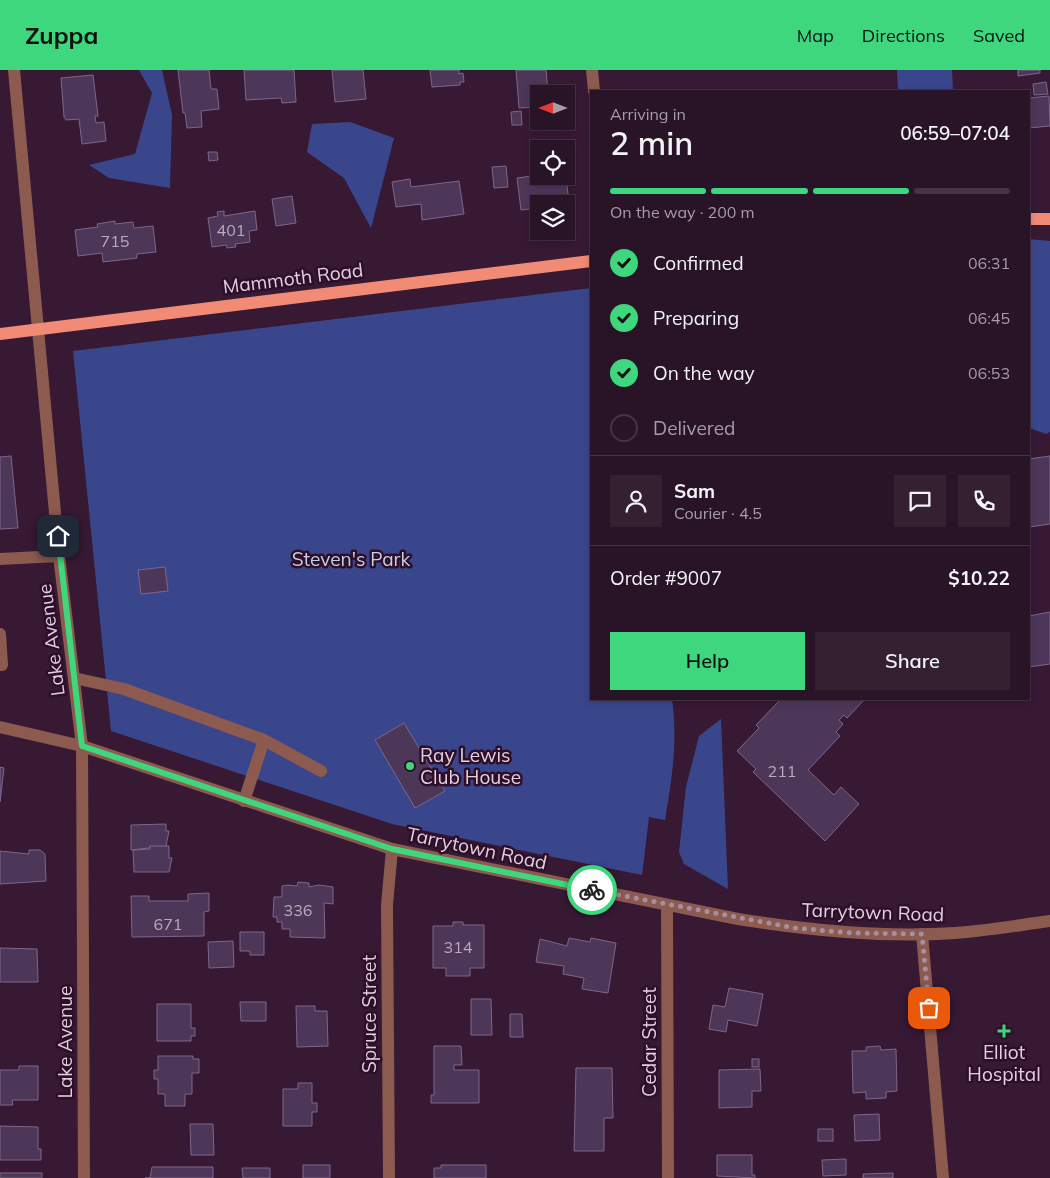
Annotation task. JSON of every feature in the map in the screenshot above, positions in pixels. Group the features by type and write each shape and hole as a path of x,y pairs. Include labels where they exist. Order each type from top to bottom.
{"main road":[{"path":"1030,219 1050,219"},
{"name":"Mammoth Road","path":"0,334 590,261"}],"street":[{"name":"Lake Avenue","path":"14,70 40,328 59,556 82,746 84,1178"},
{"path":"592,70 594,90"},
{"path":"0,559 59,556"},
{"path":"0,634 2,665 0,665"},
{"path":"74,678 124,689 264,740 321,772"},
{"name":"Tarrytown Road","path":"0,727 82,746 392,849 667,906 795,928 852,933 955,933 1050,921"},
{"path":"244,801 264,740"},
{"name":"Spruce Street","path":"389,1178 387,905 392,849"},
{"name":"Cedar Street","path":"667,906 668,1178"},
{"path":"922,934 943,1178"}],"green space":[{"path":"139,70 162,70 172,115 170,188 109,178 89,165 135,154 152,93"},
{"path":"897,70 952,70 953,90 898,90"},
{"path":"350,122 394,138 371,228 344,178 307,152 312,124"},
{"path":"1030,239 1050,241 1050,432 1046,434 1030,428"},
{"name":"Steven's Park","path":"590,288 590,700 672,700 674,715 673,759 665,820 649,817 642,875 392,824 111,731 73,351"},
{"path":"721,719 728,889 684,864 679,852 686,787 699,736"}],"building":[{"path":"178,70 209,70 211,89 217,89 219,109 201,111 202,127 187,128 185,113 183,113"},
{"path":"244,70 294,70 296,102 282,103 281,98 246,100"},
{"path":"332,70 363,70 366,99 335,102"},
{"path":"430,70 459,70 459,74 463,73 464,82 460,82 460,85 432,87"},
{"path":"516,70 546,70 547,85 530,85 530,107 519,108"},
{"path":"1018,70 1040,70 1040,73 1018,76"},
{"path":"93,75 98,116 95,116 96,123 104,122 106,141 82,144 79,119 66,120 64,117 61,78"},
{"path":"1046,82 1048,94 1034,95 1033,84"},
{"path":"1049,96 1050,126 1030,128 1030,98"},
{"path":"521,111 522,125 512,125 511,112"},
{"path":"208,152 217,152 218,160 209,161"},
{"path":"506,166 508,187 494,188 492,167"},
{"path":"530,176 530,185 567,185 568,195 530,195 530,209 521,210 517,178"},
{"path":"410,179 411,187 459,181 464,214 422,220 421,204 396,207 392,182"},
{"path":"292,196 296,223 276,226 272,199"},
{"path":"224,211 224,216 255,211 257,230 249,231 250,242 235,244 236,247 227,248 226,245 212,247 208,218 218,216 217,212"},
{"path":"115,221 115,224 133,222 134,228 153,226 156,252 137,254 137,258 103,262 102,253 78,256 75,230 98,227 97,224"},
{"path":"11,456 18,528 0,529 0,457"},
{"path":"1050,456 1050,524 1030,527 1030,459"},
{"path":"165,567 168,591 141,594 138,570"},
{"path":"1050,612 1050,664 1030,667 1030,616"},
{"path":"780,700 864,700 847,718 844,715 839,720 843,724 836,732 840,736 808,770 834,795 841,787 859,804 825,841 753,772 756,769 737,751 759,728 756,725"},
{"name":"Ray Lewis Club House","path":"404,723 445,791 415,808 375,740"},
{"path":"0,767 4,768 0,802"},
{"path":"166,824 166,831 169,831 166,846 131,850 131,825"},
{"path":"150,846 169,846 169,858 172,858 169,872 134,872 133,850 150,849"},
{"path":"29,850 40,850 45,854 46,881 0,884 0,851 29,854"},
{"path":"298,882 309,883 309,887 319,885 333,887 333,904 324,903 325,938 290,937 290,929 282,929 282,922 277,922 277,917 273,917 274,897 282,897 282,886 297,886"},
{"path":"209,893 209,911 204,912 204,936 132,937 131,896 149,896 149,901 188,901 188,894"},
{"path":"453,922 463,922 463,925 484,925 484,968 470,968 470,976 446,976 446,968 433,968 433,926 453,926"},
{"path":"240,932 264,932 264,955 250,955 250,951 240,951"},
{"path":"569,938 590,942 591,938 616,943 608,993 582,989 584,978 563,974 564,966 536,962 540,939 567,946"},
{"path":"233,941 234,967 209,968 208,942"},
{"path":"0,948 37,949 38,982 0,982"},
{"path":"729,988 763,994 757,1026 728,1020 726,1032 709,1029 713,1005 725,1007"},
{"path":"471,999 491,999 492,1035 471,1035"},
{"path":"240,1002 266,1002 266,1021 241,1021"},
{"path":"157,1004 191,1004 191,1028 195,1028 195,1036 191,1036 191,1041 157,1041"},
{"path":"296,1006 315,1006 315,1011 327,1011 328,1046 297,1047"},
{"path":"510,1014 522,1014 523,1037 510,1037"},
{"path":"434,1046 461,1046 462,1065 454,1065 454,1070 479,1070 479,1103 431,1103 431,1095 434,1095"},
{"path":"880,1046 881,1050 896,1049 897,1091 886,1092 886,1098 866,1099 866,1092 853,1093 852,1051 866,1051 866,1047"},
{"path":"158,1056 193,1056 193,1059 199,1059 199,1073 192,1073 192,1094 185,1094 185,1106 165,1106 165,1094 158,1094 158,1079 154,1079 154,1070 158,1070"},
{"path":"752,1059 759,1059 759,1067 752,1067"},
{"path":"19,1066 38,1066 38,1100 12,1100 13,1105 0,1105 0,1070 19,1070"},
{"path":"576,1068 612,1068 613,1118 604,1118 604,1151 574,1151"},
{"path":"760,1069 761,1091 752,1091 752,1107 719,1108 719,1070"},
{"path":"298,1083 312,1083 312,1103 317,1103 317,1112 312,1112 312,1126 283,1126 283,1089 298,1089"},
{"path":"879,1114 880,1140 855,1141 854,1115"},
{"path":"190,1124 213,1124 214,1155 191,1155"},
{"path":"0,1126 38,1127 38,1149 41,1149 41,1160 0,1160"},
{"path":"818,1129 833,1129 833,1141 818,1141"},
{"path":"717,1155 752,1155 752,1175 755,1175 755,1178 717,1176"},
{"path":"846,1159 846,1175 823,1176 822,1160"},
{"path":"303,1165 330,1165 330,1178 303,1178"},
{"path":"441,1165 486,1165 486,1178 434,1178 434,1168 441,1168"},
{"path":"152,1167 213,1167 213,1178 150,1178"},
{"path":"242,1168 270,1168 270,1178 243,1178"},
{"path":"0,1173 42,1173 42,1178 0,1178"},
{"path":"893,1173 893,1178 863,1178 863,1174"}],"way so far":[{"path":"592,890 738,919 795,928 852,933 922,934 929,1008"}],"place":[{"name":"Ray Lewis Club House","path":"410,766"},
{"name":"Elliot Hospital","path":"1004,1031"}],"route":[{"path":"58,536 82,746 392,849 592,890"}]}
